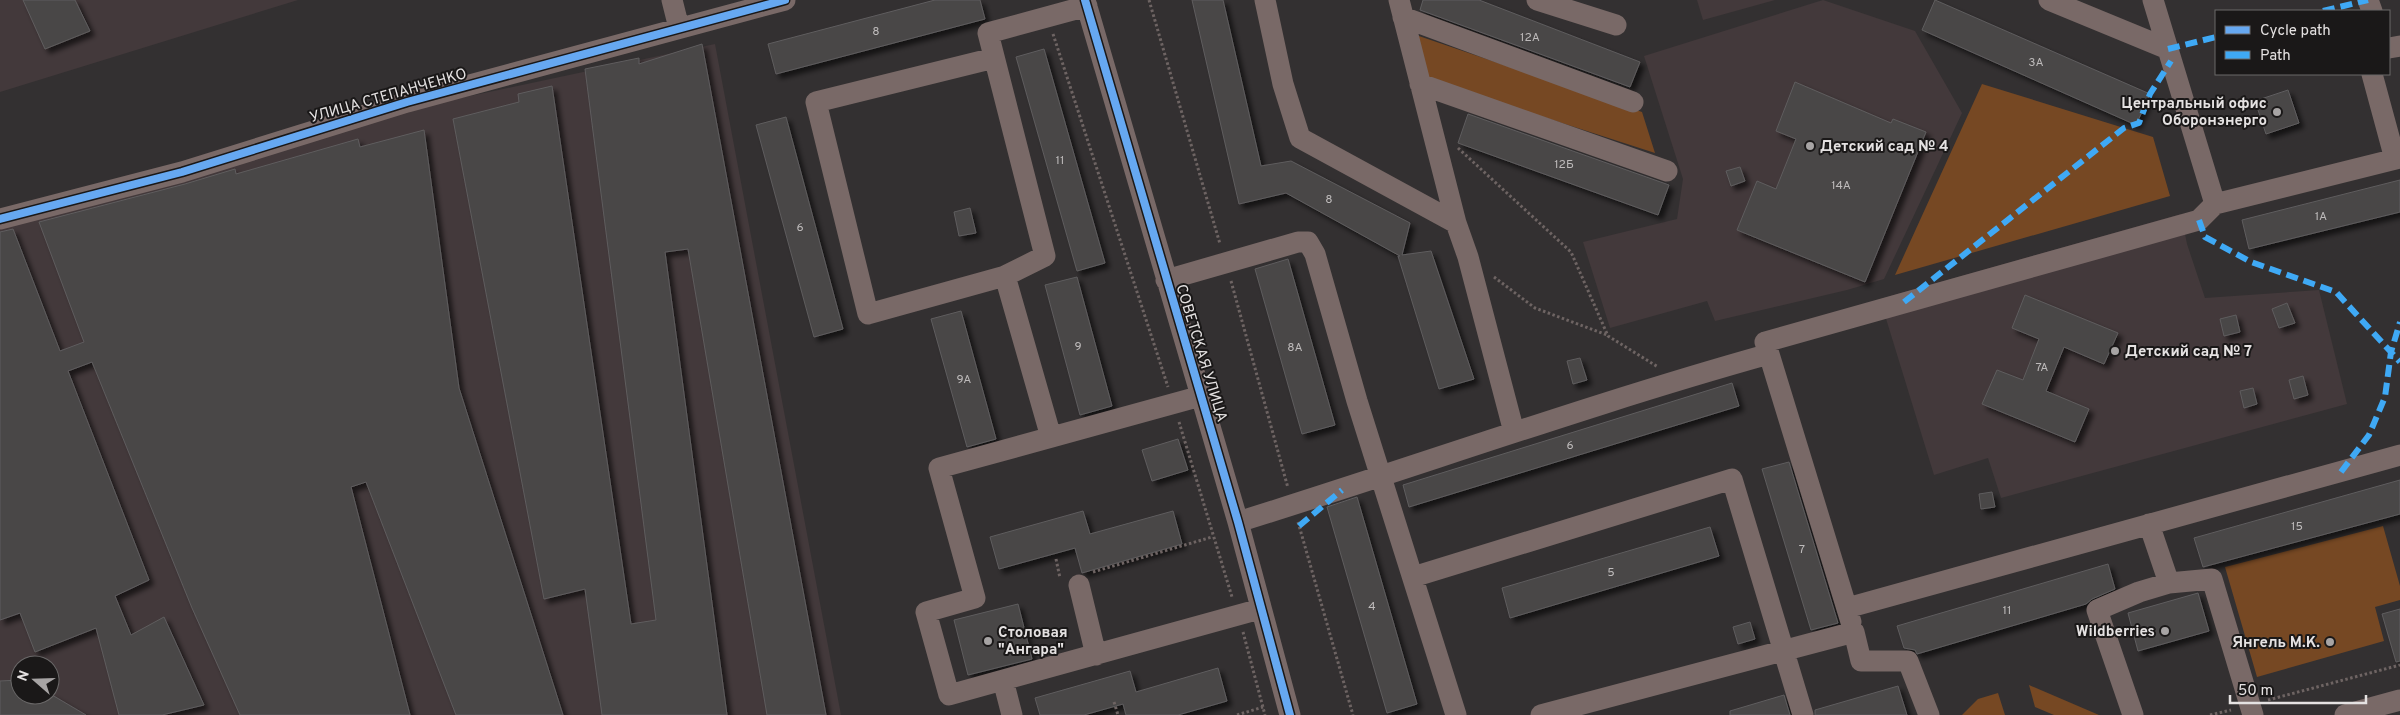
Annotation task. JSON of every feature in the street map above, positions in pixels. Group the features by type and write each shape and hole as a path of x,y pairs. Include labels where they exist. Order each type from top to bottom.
{"street":[{"path":"672,0 679,28"},
{"name":"УЛИЦА СТЕПАНЧЕНКО","path":"0,220 182,172 407,102 785,0"},
{"path":"1265,0 1283,84 1300,138 1456,224"},
{"path":"1537,0 1616,26"},
{"path":"2049,0 2168,49"},
{"path":"2153,0 2215,204"},
{"path":"994,58 816,102 868,314 1005,276 1045,256 988,33 1086,3"},
{"name":"СОВЕТСКАЯ УЛИЦА","path":"1086,3 1238,522 1290,715"},
{"path":"1401,9 1456,224 1468,257 1514,432"},
{"path":"1401,9 1633,102"},
{"path":"1929,715 1908,661 1861,661 1854,632 1765,342 2198,220 2215,204 2398,158 2372,75"},
{"path":"1420,84 1666,171"},
{"path":"1166,280 1298,242 1308,242 1315,254 1380,478 1456,715"},
{"path":"1005,276 1051,437"},
{"path":"1238,522 1380,478 1514,432 1769,354"},
{"path":"1201,396 1173,402 939,468 975,598 926,612 949,696 1260,609"},
{"path":"1846,608 2400,455"},
{"path":"1413,577 1732,479 1803,715"},
{"path":"2149,524 2169,583"},
{"path":"2133,715 2097,610 2139,592 2169,583 2212,579 2251,710"},
{"path":"1076,580 1096,654"},
{"path":"1541,715 1854,632"},
{"path":"1003,680 1012,715"},
{"path":"2345,715 2400,700"}],"path":[{"path":"1149,0 1226,263 1292,505 1354,715"},
{"path":"1048,16 1173,402 1212,537 1238,615 1265,715"},
{"path":"1453,144 1571,252 1608,336"},
{"path":"1468,257 1535,308 1608,336 1680,380"},
{"path":"1056,559 1076,580 1212,537"},
{"path":"2210,715 2251,710 2400,665"},
{"path":"1114,702 1118,715"},
{"path":"1237,715 1263,708"}],"shaded area":[{"path":"0,0 298,0 0,92"},
{"path":"1697,0 1775,0 1703,20"},
{"name":"Детский сад № 4","path":"1823,0 1915,31 1962,113 1884,279 1847,290 1715,321 1707,301 1610,328 1583,242 1677,219 1683,179 1644,56"},
{"path":"1416,35 1642,112 1655,153 1428,80"},
{"path":"715,44 841,715 0,715 0,224 395,112"},
{"path":"1982,84 2153,137 2170,196 1895,275"},
{"name":"Детский сад № 7","path":"2181,214 2187,244 2205,298 2319,290 2347,404 2001,498 1988,458 1934,475 1880,299"},
{"path":"2383,526 2400,586 2400,600 2375,607 2384,641 2257,677 2225,567"},
{"path":"2029,685 2099,715 2054,715 2035,707"},
{"path":"1998,693 2005,715 1962,715 1978,699"}],"building":[{"path":"23,0 75,0 90,31 45,49"},
{"path":"935,0 980,0 985,19 776,74 768,44"},
{"path":"1192,0 1223,0 1261,166 1291,161 1410,223 1402,255 1431,251 1474,379 1439,389 1398,256 1400,256 1286,193 1239,204"},
{"path":"1423,0 1479,0 1640,62 1630,87 1420,10"},
{"path":"1935,0 2150,94 2136,125 1922,30"},
{"path":"702,44 826,715 767,715 688,249 665,252 727,715 602,715 585,589 544,599 453,119 519,102 518,94 552,86 631,624 656,620 585,69 639,58 639,64"},
{"path":"1044,49 1105,263 1077,271 1016,57"},
{"path":"1795,82 1891,123 1893,119 1926,132 1865,282 1737,230 1757,181 1776,189 1796,139 1776,131"},
{"name":"Центральный офис Оборонэнерго","path":"2288,90 2299,123 2266,134 2255,101"},
{"path":"1468,114 1669,185 1658,215 1458,143"},
{"path":"786,117 843,329 814,337 756,125"},
{"path":"424,130 459,388 563,715 456,715 366,482 351,487 410,715 240,715 192,608 92,362 68,371 149,580 115,596 131,635 164,617 204,705 162,715 119,715 96,628 35,652 20,613 0,620 0,232 13,229 60,351 84,342 39,222 235,169 236,174 358,139 360,147"},
{"path":"1740,167 1745,181 1731,186 1726,171"},
{"path":"2400,180 2400,212 2249,249 2242,220"},
{"path":"970,208 976,233 959,236 954,212"},
{"path":"1288,259 1335,425 1302,434 1255,269"},
{"path":"1077,277 1112,406 1080,415 1045,285"},
{"path":"2025,295 2118,333 2104,364 2064,347 2046,391 2089,409 2075,442 1982,404 1997,370 2023,380 2039,339 2012,328"},
{"path":"2287,303 2295,323 2279,328 2272,309"},
{"path":"961,311 996,439 967,447 931,319"},
{"path":"2236,315 2240,332 2224,336 2220,319"},
{"path":"1580,358 1587,380 1573,384 1567,361"},
{"path":"2303,376 2308,395 2294,399 2289,380"},
{"path":"1732,383 1739,406 1409,507 1403,485"},
{"path":"2253,388 2257,404 2244,408 2240,391"},
{"path":"1178,439 1188,470 1152,481 1142,450"},
{"path":"1789,462 1838,623 1811,630 1762,469"},
{"path":"2400,480 2400,514 2203,567 2194,538"},
{"path":"1992,492 1995,507 1981,509 1979,494"},
{"path":"1357,497 1417,704 1387,713 1327,507"},
{"path":"1083,511 1090,534 1173,511 1182,544 1082,573 1075,548 999,569 990,537"},
{"path":"1710,527 1719,556 1510,618 1502,588"},
{"path":"2108,564 2115,589 2092,599 2086,604 1917,654 1915,650 1904,648 1897,626"},
{"path":"2198,593 2209,631 2138,651 2128,613"},
{"path":"1018,604 1032,659 968,675 954,620"},
{"path":"2400,609 2400,661 2396,662 2382,614"},
{"path":"1750,622 1755,639 1738,644 1733,627"},
{"path":"1218,668 1227,701 1178,715 1126,715 1123,704 1084,715 1040,715 1035,698 1130,671 1136,692"},
{"path":"10,680 10,705 60,705 60,700 86,715 0,715 0,681"},
{"path":"1898,686 1907,715 1815,715 1815,710"},
{"path":"1784,695 1790,715 1730,715 1730,711"}],"marked path":[{"path":"2327,10 2368,0"},
{"path":"2168,49 2215,37"},
{"path":"1904,302 2124,128 2139,123 2150,94 2171,61"},
{"path":"2199,220 2205,237 2251,262 2336,292 2400,362"},
{"path":"2341,472 2369,435 2385,397 2391,352 2400,322"},
{"path":"1299,526 1342,490"}],"cycle path":[{"path":"0,219 182,172 407,102 785,0"},
{"path":"1085,0 1238,522 1290,715"}],"place":[{"name":"Центральный офис Оборонэнерго","path":"2277,112"},
{"name":"Детский сад № 4","path":"1810,146"},
{"name":"Детский сад № 7","path":"2115,351"},
{"name":"Wildberries","path":"2165,631"},
{"name":"Столовая \"Ангара\"","path":"988,641"},
{"name":"Янгель М.К.","path":"2330,642"}]}
